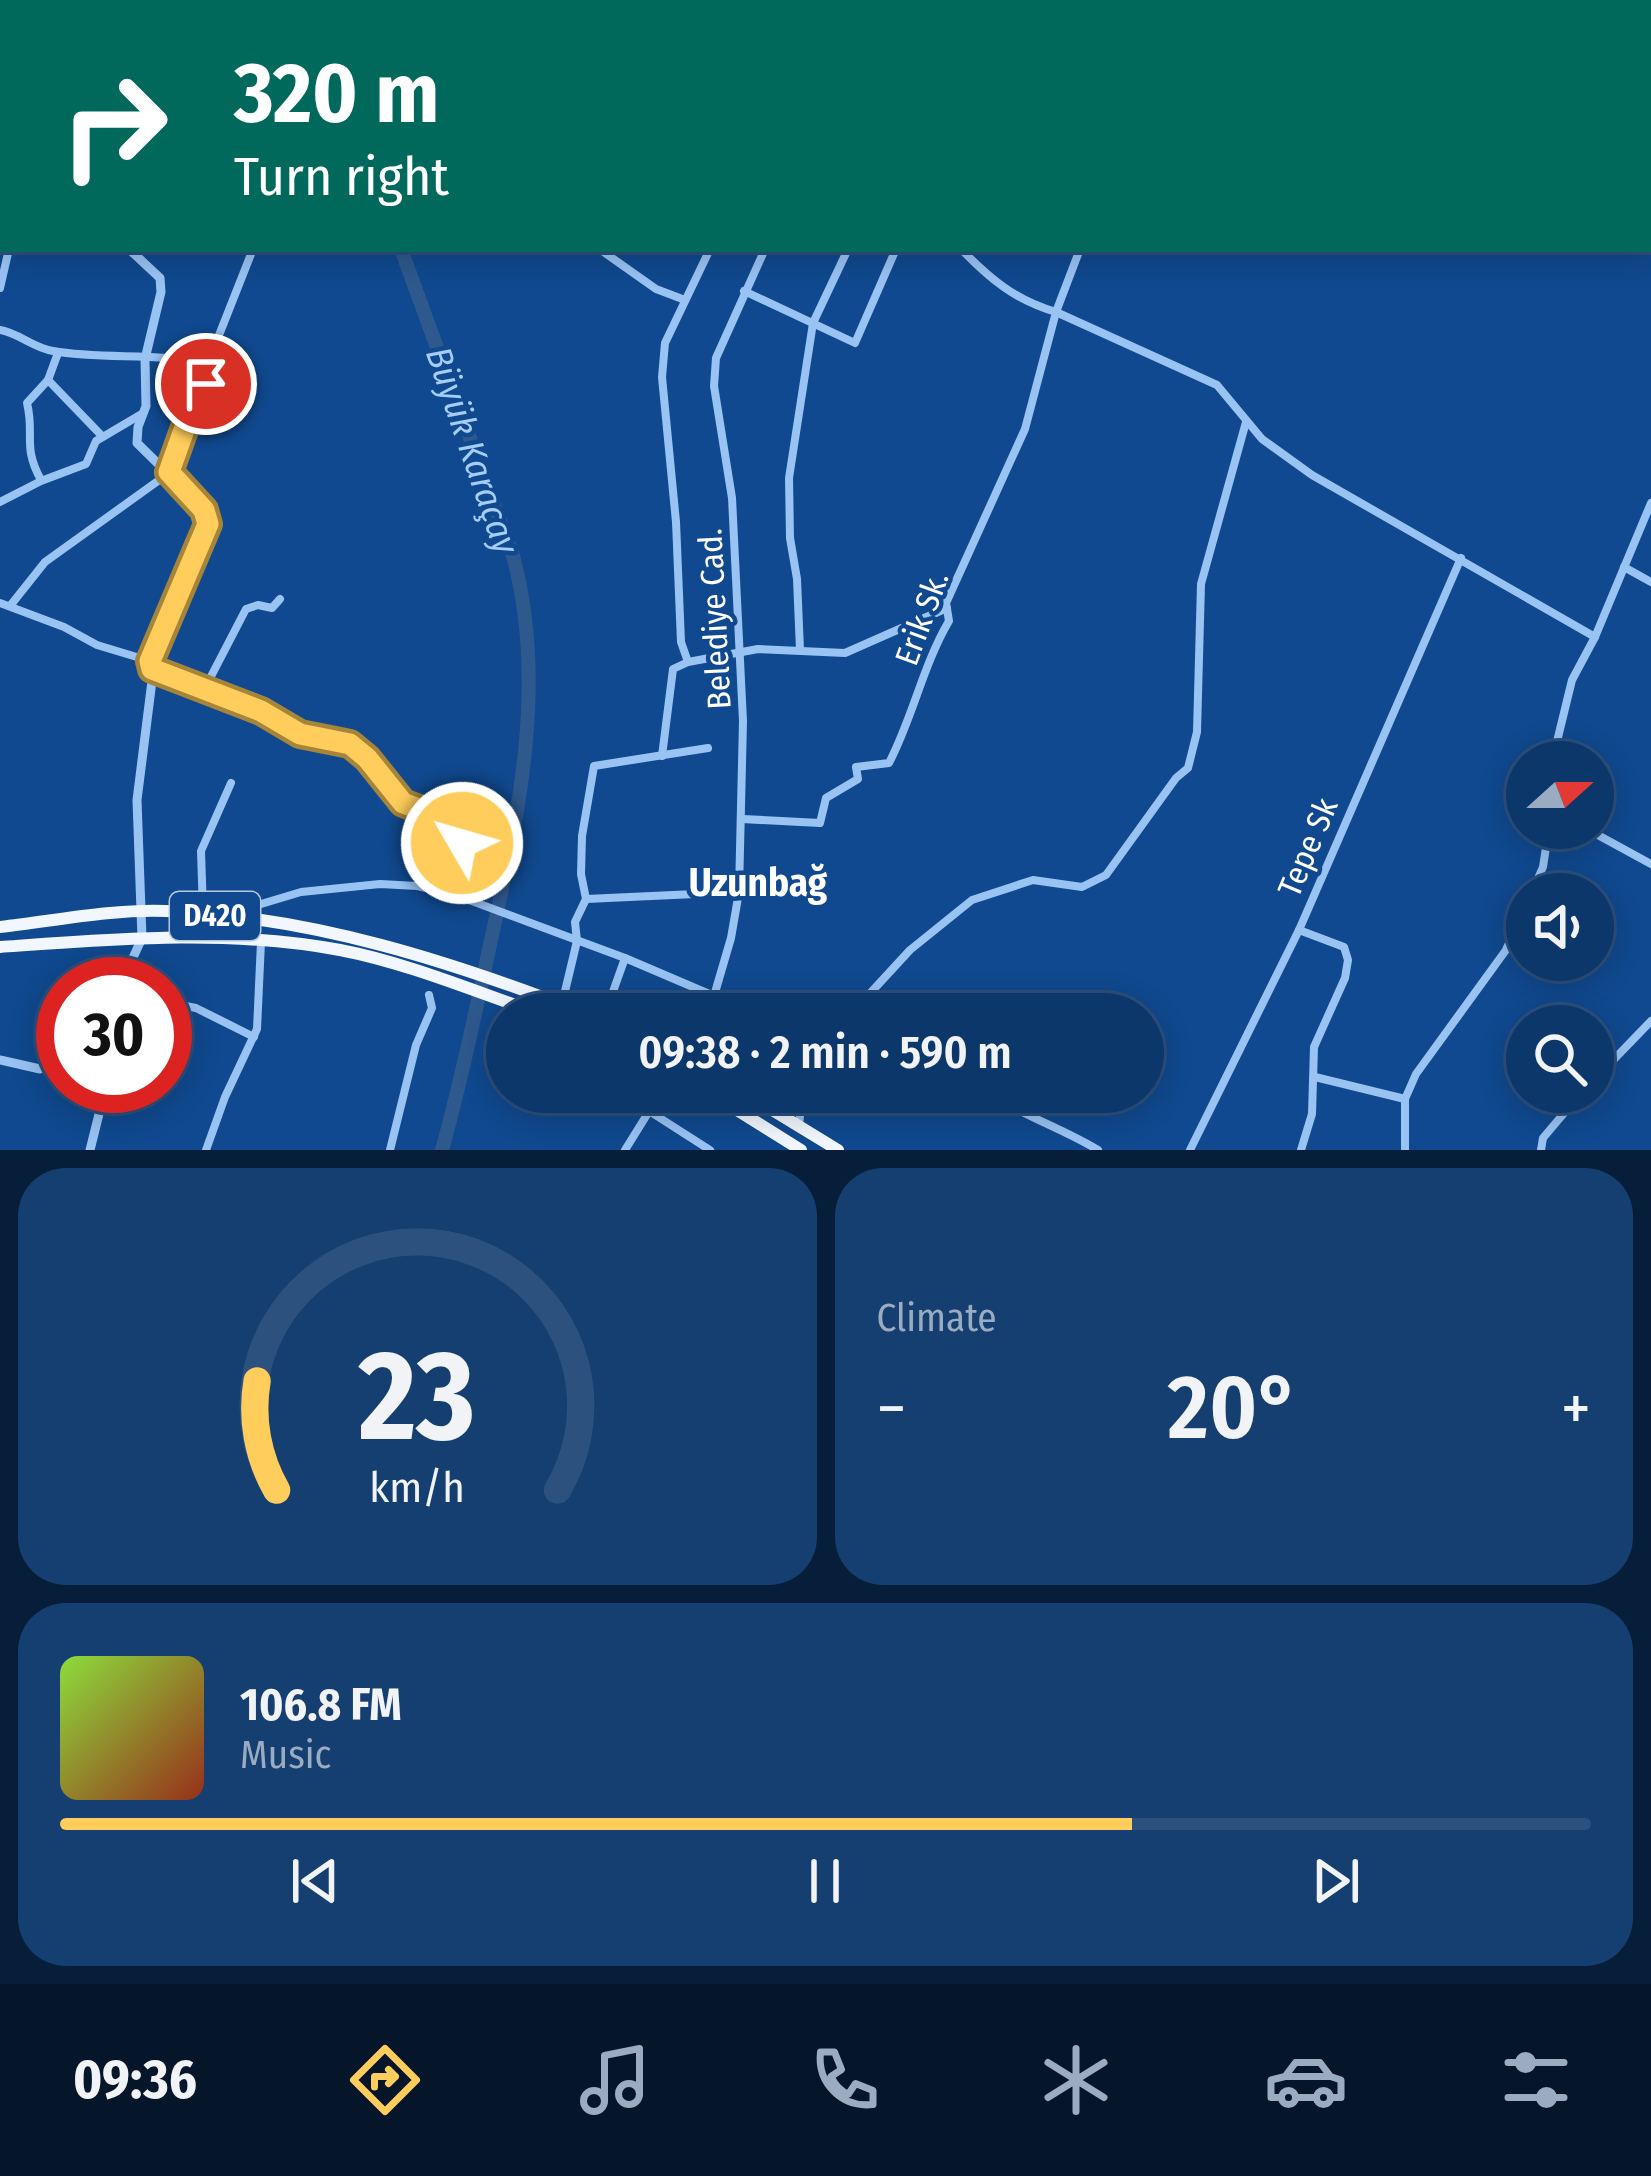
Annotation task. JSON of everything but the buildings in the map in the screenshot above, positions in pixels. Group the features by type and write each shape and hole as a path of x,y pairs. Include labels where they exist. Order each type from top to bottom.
{"highway":[{"name":"D420","path":"0,927 142,912 223,916 323,930 528,993"},
{"name":"D420","path":"0,947 226,938 347,952 486,995"},
{"path":"742,1113 801,1150"},
{"path":"780,1113 838,1150"}],"street":[{"path":"0,288 8,252"},
{"path":"132,252 160,278 145,359 149,386 137,443 204,510 208,524 151,665 137,800 142,938 134,957"},
{"path":"252,252 209,364 211,376 169,472 45,562 5,604 261,711 300,734 350,744 403,803 457,823 462,843 453,894"},
{"path":"688,662 681,642 662,377 665,343 709,252"},
{"name":"Belediye Cad.","path":"715,993 739,892 742,818 741,651 732,498 714,386 716,358 764,252"},
{"path":"800,650 789,478 813,323 847,252"},
{"path":"744,292 855,343 895,252"},
{"path":"964,252 995,284 1031,304 1217,385 1246,422 1312,475 1595,637"},
{"name":"Erik Sk.","path":"742,818 820,823 826,798 858,779 856,767 889,763 909,725 949,621 947,608 1025,429 1056,312 1079,252"},
{"path":"605,254 656,289 686,300"},
{"path":"0,330 58,353 209,364"},
{"path":"41,481 28,455 33,422 27,403 48,380 58,353"},
{"path":"48,380 103,436"},
{"path":"0,502 86,464 92,445 143,413"},
{"path":"870,993 910,950 972,900 1034,880 1082,887 1106,875 1188,768 1197,732 1201,584 1246,422"},
{"path":"1557,741 1572,680 1651,503"},
{"name":"Tepe Sk","path":"1190,1150 1298,930 1461,558"},
{"path":"1624,567 1651,581"},
{"path":"205,688 245,609 252,605 272,608 280,599"},
{"path":"662,756 673,669 741,651 845,653 947,608"},
{"path":"564,993 575,922 586,899 582,836 594,766 709,748"},
{"path":"203,914 201,851 231,783"},
{"path":"1614,843 1651,863"},
{"path":"223,916 314,890 399,884 453,894 707,993"},
{"path":"586,899 739,892"},
{"path":"1298,930 1344,946 1348,960 1345,979 1314,1047 1312,1114 1301,1150"},
{"path":"206,1150 259,1022 261,942"},
{"path":"1405,1150 1405,1099 1416,1074 1506,950"},
{"path":"612,993 625,958"},
{"path":"390,1150 416,1045 432,1008 429,995"},
{"path":"192,1008 254,1037"},
{"path":"1614,1059 1651,1021"},
{"path":"0,1060 36,1068"},
{"path":"1316,1077 1405,1099"},
{"path":"91,1150 100,1113"},
{"path":"625,1150 648,1113"},
{"path":"652,1113 710,1150"},
{"path":"799,1124 800,1113"},
{"path":"1021,1113 1098,1150"},
{"path":"1540,1150 1543,1138 1564,1113"}],"waterway":[{"name":"Büyük Karaçay","path":"402,252 513,556 528,656 518,806 442,1150"}],"district":[{"name":"Uzunbağ","path":"758,882"}],"route":[{"path":"206,384 169,472 204,510 208,524 150,661 152,669 261,711 310,738 350,744 403,803 457,823 462,843"}]}
